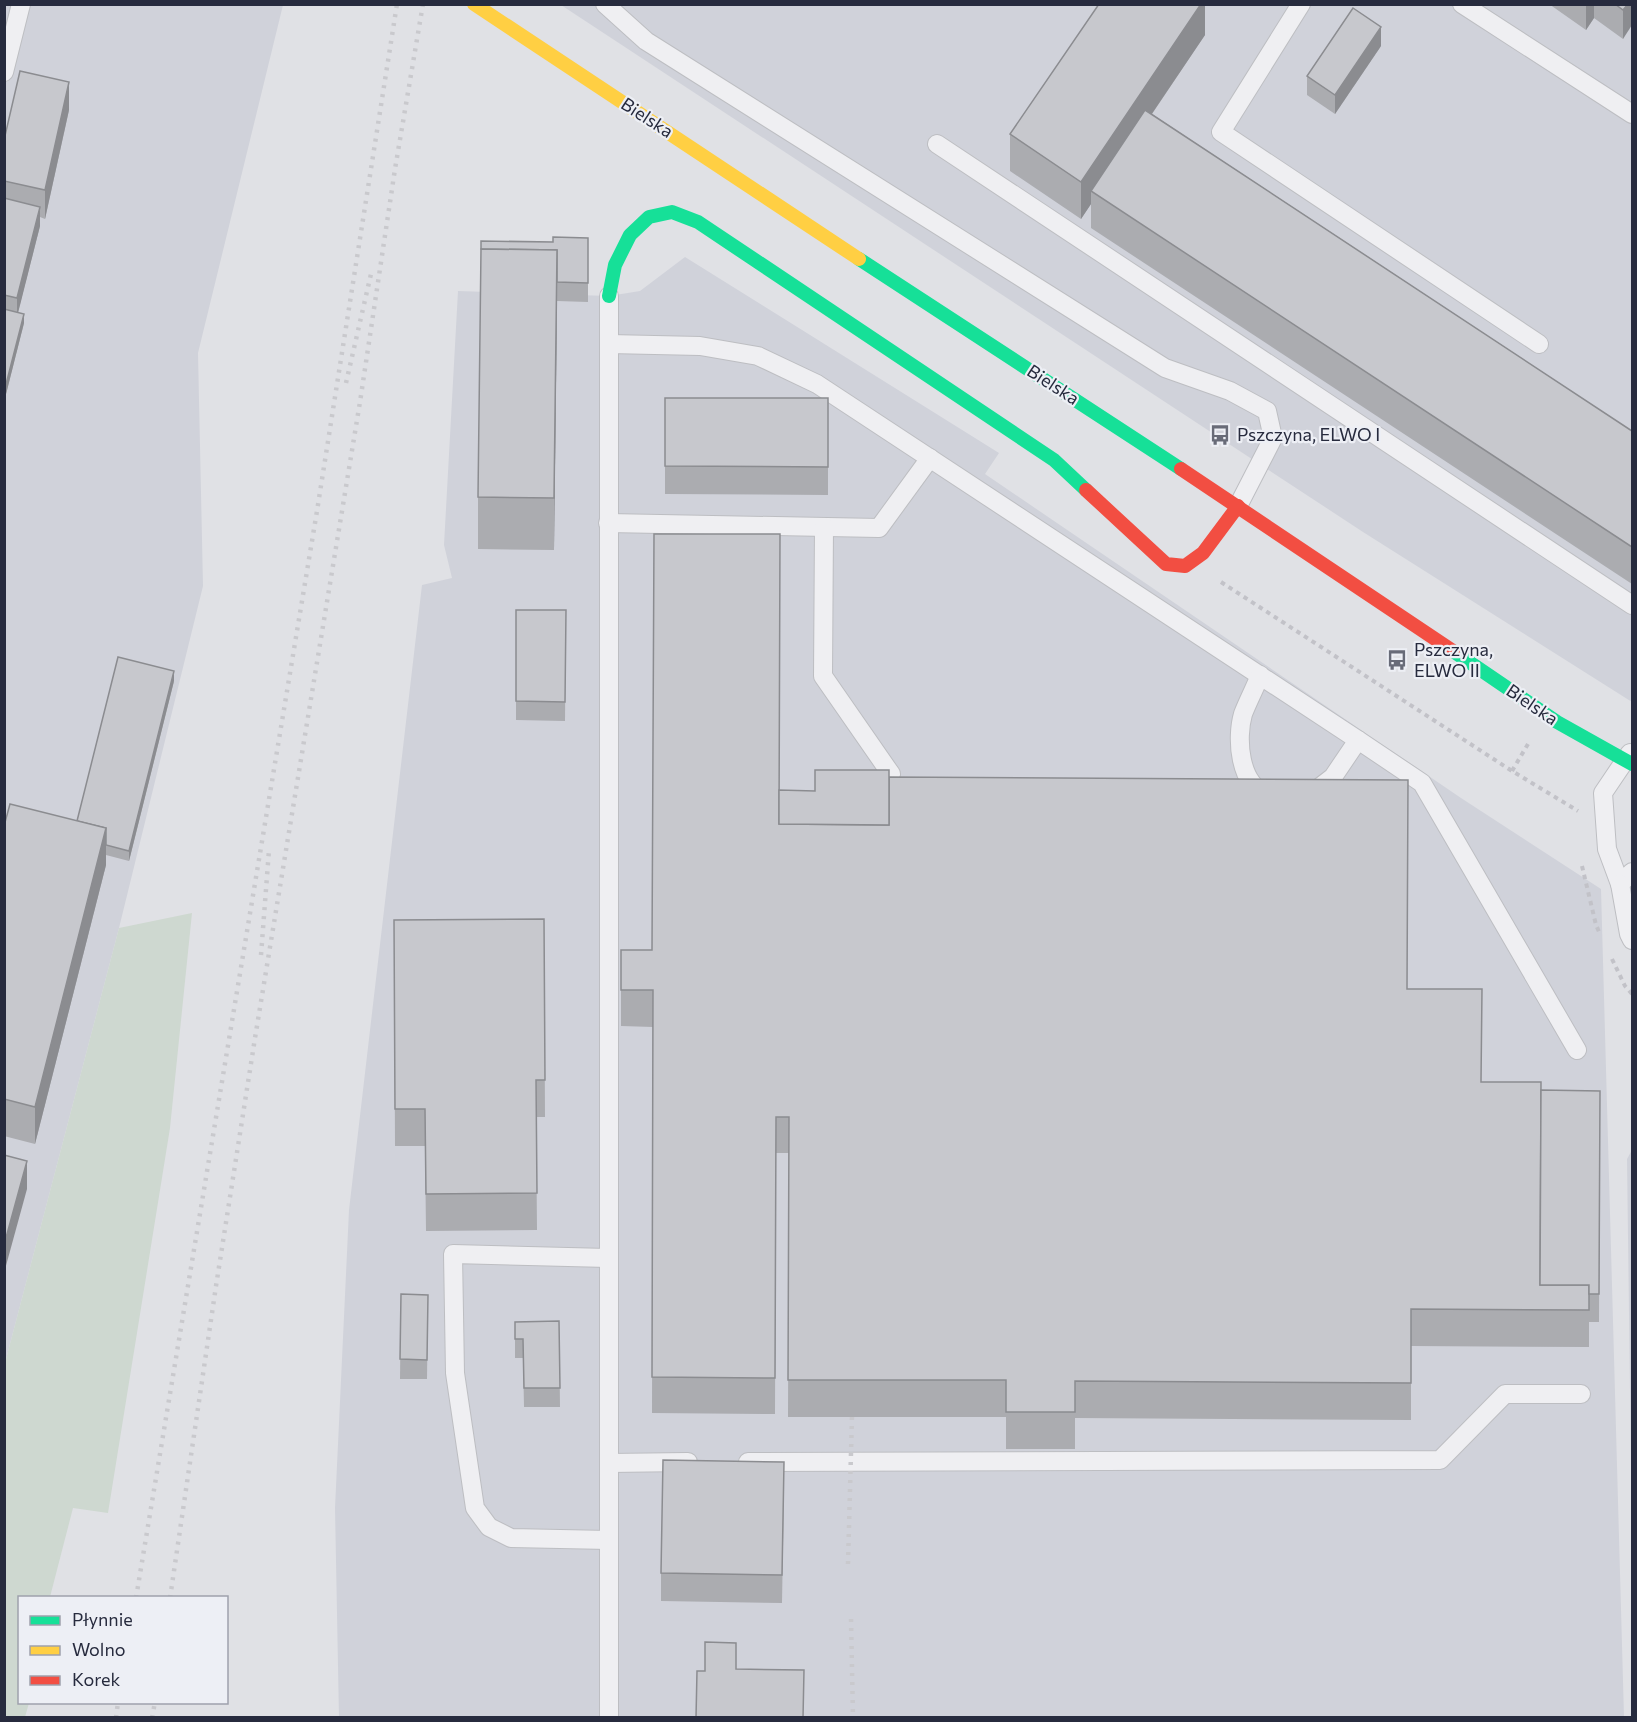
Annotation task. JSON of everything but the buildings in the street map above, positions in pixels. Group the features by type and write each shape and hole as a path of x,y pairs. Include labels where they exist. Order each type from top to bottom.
{"main road":[{"name":"Bielska","path":"474,4 919,299 1238,506 1557,722 1630,757"},
{"path":"609,296 615,265 630,235 649,217 672,212 698,222 1054,460 1166,564 1185,566 1203,553 1238,506"}],"lane":[{"path":"4,72 21,4"},
{"path":"605,4 646,41 1165,368 1230,391 1267,411 1273,438 1238,506"},
{"path":"1301,4 1221,132 1539,344"},
{"path":"1462,4 1632,114"},
{"path":"937,144 1632,605"},
{"path":"609,296 609,1718"},
{"path":"609,344 700,346 758,356 817,384 1422,783 1577,1050"},
{"path":"608,523 879,528 930,458"},
{"path":"824,527 823,676 891,774"},
{"path":"1260,675 1243,716 1239,745 1245,772 1259,791 1286,798 1310,795 1333,777 1358,740"},
{"path":"1630,757 1603,793 1607,849 1626,878 1629,934 1632,940"},
{"path":"608,1258 453,1254 455,1373 475,1508 489,1527 511,1538 609,1540"},
{"path":"733,1462 1440,1460 1505,1394 1581,1394"},
{"path":"609,1462 710,1462"}],"path":[{"path":"1196,558 1213,576 1512,771 1580,812"},
{"path":"1582,856 1582,867 1600,935"},
{"path":"1610,956 1625,986 1632,994"}],"shaded area":[{"path":"5,5 283,5 198,353 203,586 119,928 5,1363"},
{"path":"561,5 1632,5 1632,702 1363,532"},
{"path":"685,257 999,453 985,474 1461,798 1601,889 1624,1717 339,1718 335,1508 349,1210 422,585 452,578 444,545 458,291 609,296 640,291"},
{"path":"192,913 170,1128 108,1513 73,1508 50,1596 18,1596 18,1704 29,1704 25,1717 5,1717 5,1363 119,928"},
{"path":"1632,1150 1632,1545 1627,1159"}],"railway":[{"path":"136,1596 317,511 397,4"},
{"path":"170,1596 255,1038 423,4"},
{"path":"346,383 371,274"},
{"path":"261,955 269,850"},
{"path":"848,1564 852,1416"},
{"path":"851,1619 853,1718"},
{"path":"116,1718 118,1704"},
{"path":"152,1718 155,1704"}],"traffic: fast":[{"path":"609,296 615,265 630,235 649,217 672,212 698,222 1054,460 1086,490"},
{"path":"859,259 1181,469"},
{"path":"1453,651 1557,722 1632,764"}],"traffic: slow":[{"path":"474,4 859,259"}],"traffic: jam":[{"path":"1181,469 1453,651"},
{"path":"1086,490 1166,564 1185,566 1203,553 1238,506"}],"place":[{"name":"Pszczyna, ELWO I","path":"1220,435"},
{"name":"Pszczyna, ELWO II","path":"1397,660"}]}
